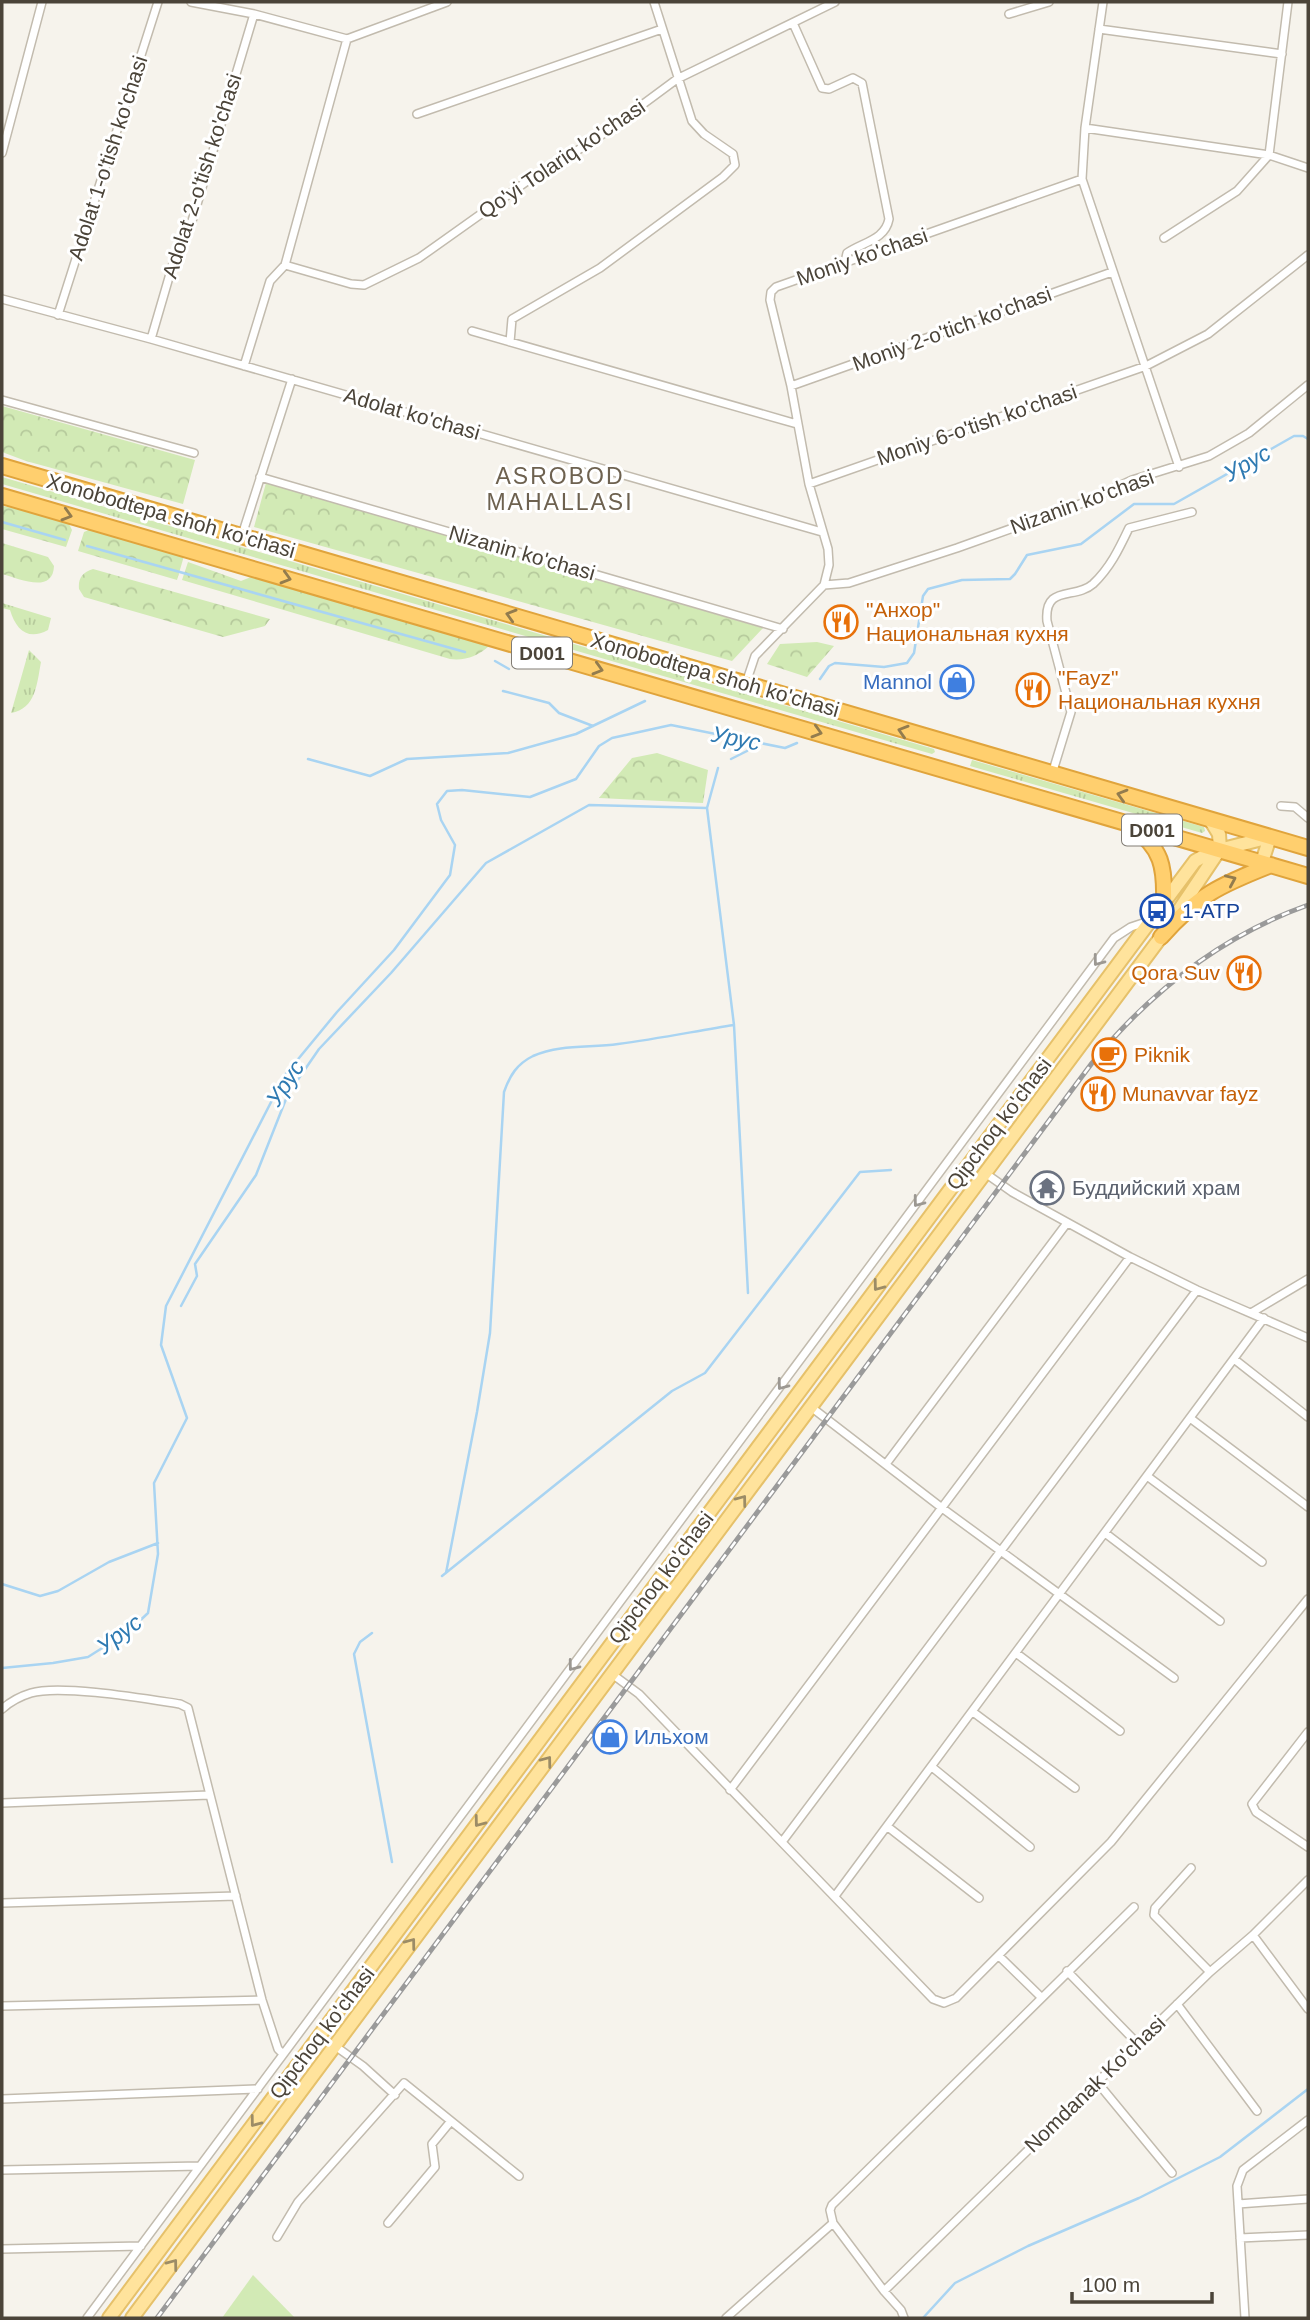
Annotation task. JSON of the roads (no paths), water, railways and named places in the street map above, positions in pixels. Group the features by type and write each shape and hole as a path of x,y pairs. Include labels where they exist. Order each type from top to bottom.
{"highway":[{"name":"Xonobodtepa shoh ko'chasi","path":"2,466 1308,848"},
{"name":"Xonobodtepa shoh ko'chasi","path":"2,496 1308,876"},
{"path":"937,767 945,764 949,757 945,743"},
{"path":"1122,821 1142,835 1157,852 1164,872 1164,902"},
{"path":"1161,937 1182,913 1205,894 1266,863"}],"main road":[{"path":"1211,821 1219,834 1220,849"},
{"path":"1266,863 1270,837"},
{"name":"Qipchoq ko'chasi","path":"109,2318 1195,861 1206,853 1270,837"},
{"name":"Qipchoq ko'chasi","path":"132,2318 1161,937 1220,849"},
{"path":"981,1148 996,1158"}],"street":[{"path":"2,153 42,2"},
{"name":"Adolat 1-o'tish ko'chasi","path":"58,315 158,2"},
{"path":"191,2 254,13 347,39 447,2"},
{"path":"510,342 512,319 600,268 723,177 735,165 733,154 692,121 654,2"},
{"name":"Qo'yi Tolariq ko'chasi","path":"285,265 351,284 364,285 419,258 526,182 596,139 677,79 835,2"},
{"path":"1009,14 1049,2"},
{"path":"1082,179 1084,128 1103,2"},
{"path":"1164,238 1237,191 1269,155 1289,2"},
{"name":"Adolat 2-o'tish ko'chasi","path":"151,339 179,243 192,221 254,13"},
{"path":"793,23 822,88 829,89 853,78 862,83 889,219 881,234 847,253 845,262"},
{"path":"417,114 662,29"},
{"path":"1099,29 1282,54"},
{"path":"244,366 270,281 285,265 347,39"},
{"path":"1084,128 1269,155 1308,168"},
{"name":"Moniy ko'chasi","path":"824,585 829,557 809,484 791,386 769,300 771,292 776,287 1082,179"},
{"name":"Nizanin ko'chasi","path":"1082,179 1179,467"},
{"name":"Moniy 6-o'tish ko'chasi","path":"809,484 1146,366 1208,334 1308,255"},
{"name":"Moniy 2-o'tich ko'chasi","path":"791,386 1112,272"},
{"name":"Adolat ko'chasi","path":"2,299 292,379 822,532"},
{"path":"472,331 797,424"},
{"path":"242,536 292,379"},
{"name":"Nizanin ko'chasi","path":"824,585 849,583 945,552 1080,504 1132,481 1209,456 1236,441 1308,385"},
{"path":"2,400 194,453"},
{"name":"Nizanin ko'chasi","path":"260,477 783,629"},
{"path":"1051,774 1071,712 1047,621 1046,614 1051,602 1055,596 1089,587 1113,562 1129,528 1192,512"},
{"path":"746,684 755,656 824,585"},
{"path":"1281,806 1295,807 1308,818"},
{"path":"87,2318 1115,938 1126,929 1150,921"},
{"path":"985,1173 1012,1192 1130,1257 1197,1290 1308,1338"},
{"path":"886,1464 1067,1223"},
{"path":"730,1790 1130,1257"},
{"path":"1251,1313 1308,1279"},
{"path":"782,1842 1197,1290"},
{"path":"835,1896 1264,1318"},
{"path":"1234,1359 1308,1417"},
{"path":"811,1407 942,1508 1174,1678"},
{"path":"1190,1418 1308,1507"},
{"path":"1147,1476 1262,1562"},
{"path":"1105,1533 1220,1621"},
{"path":"612,1674 639,1694 939,2002 944,2003 956,1998 1111,1842 1308,1599"},
{"path":"1016,1653 1120,1731"},
{"path":"2,1709 31,1693 46,1691 98,1694 184,1706 190,1711 209,1796 262,2000 278,2049 283,2054"},
{"path":"973,1712 1075,1788"},
{"path":"1308,1732 1252,1804 1256,1812 1308,1847"},
{"path":"932,1767 1030,1847"},
{"path":"2,1804 209,1796"},
{"path":"888,1827 979,1898"},
{"path":"1191,1868 1155,1908 1154,1915 1210,1972"},
{"name":"Nomdanak Ko'chasi","path":"884,2291 1210,1972 1253,1936 1308,1880"},
{"path":"2,1903 236,1896"},
{"path":"904,2318 901,2310 833,2223 830,2210 836,2200 1134,1907"},
{"path":"1253,1936 1308,2009"},
{"path":"999,1956 1041,1997"},
{"path":"1067,1971 1137,2043"},
{"path":"2,2006 262,2000"},
{"path":"1177,2004 1257,2111"},
{"path":"335,2046 363,2066 394,2095"},
{"path":"1097,2082 1172,2173"},
{"path":"277,2237 299,2202 404,2083 519,2176"},
{"path":"2,2099 258,2088"},
{"path":"1245,2318 1237,2186 1243,2170 1308,2120"},
{"path":"388,2223 435,2167 432,2144 451,2121"},
{"path":"2,2170 200,2166"},
{"path":"1238,2204 1308,2199"},
{"path":"726,2318 833,2223"},
{"path":"1240,2238 1308,2235"},
{"path":"2,2249 141,2246"}],"waterway":[{"name":"Урус","path":"820,679 829,666 835,663 884,667 907,663 914,653 923,596 928,589 962,580 1010,579 1027,555 1081,544 1134,504 1174,504 1294,436 1308,439"},
{"path":"2,522 65,540"},
{"path":"87,546 465,652"},
{"path":"495,661 509,669"},
{"path":"503,691 549,703 559,713 593,726"},
{"path":"308,759 370,776 407,759 508,753 576,734 645,701"},
{"name":"Урус","path":"2,1668 88,1657 129,1631 148,1613 158,1554 154,1483 187,1418 161,1345 166,1306 285,1075 337,1012 394,950 450,875 455,845 441,820 437,804 447,791 530,797 576,779 599,746 612,738 671,725 785,748 797,743"},
{"path":"731,759 747,751 754,743"},
{"path":"718,768 707,808 734,1025 748,1293"},
{"path":"181,1306 197,1276 195,1264 256,1175 288,1094 319,1049 391,973 486,863 589,805 707,808"},
{"path":"446,1573 490,1333 504,1092 509,1080 518,1066 543,1052 647,1040 734,1025"},
{"path":"442,1576 672,1391 705,1373 860,1172 891,1170"},
{"path":"2,1584 40,1596 58,1591 109,1562 158,1543"},
{"path":"372,1633 360,1642 354,1654 392,1862"},
{"path":"923,2318 955,2283 1028,2246 1139,2198 1220,2157 1308,2089"}],"railway":[{"path":"157,2318 1092,1063 1138,1013 1189,969 1246,933 1308,905"}],"place":[{"name":"\"Анхор\" Национальная кухня","path":"841,622"},
{"name":"Mannol","path":"957,682"},
{"name":"\"Fayz\" Национальная кухня","path":"1033,690"},
{"name":"1-ATP","path":"1157,911"},
{"name":"Qora Suv","path":"1244,973"},
{"name":"Piknik","path":"1109,1055"},
{"name":"Munavvar fayz","path":"1098,1094"},
{"name":"Буддийский храм","path":"1047,1188"},
{"name":"Ильхом","path":"610,1737"}],"district":[{"name":"ASROBOD MAHALLASI","path":"560,489"}]}
